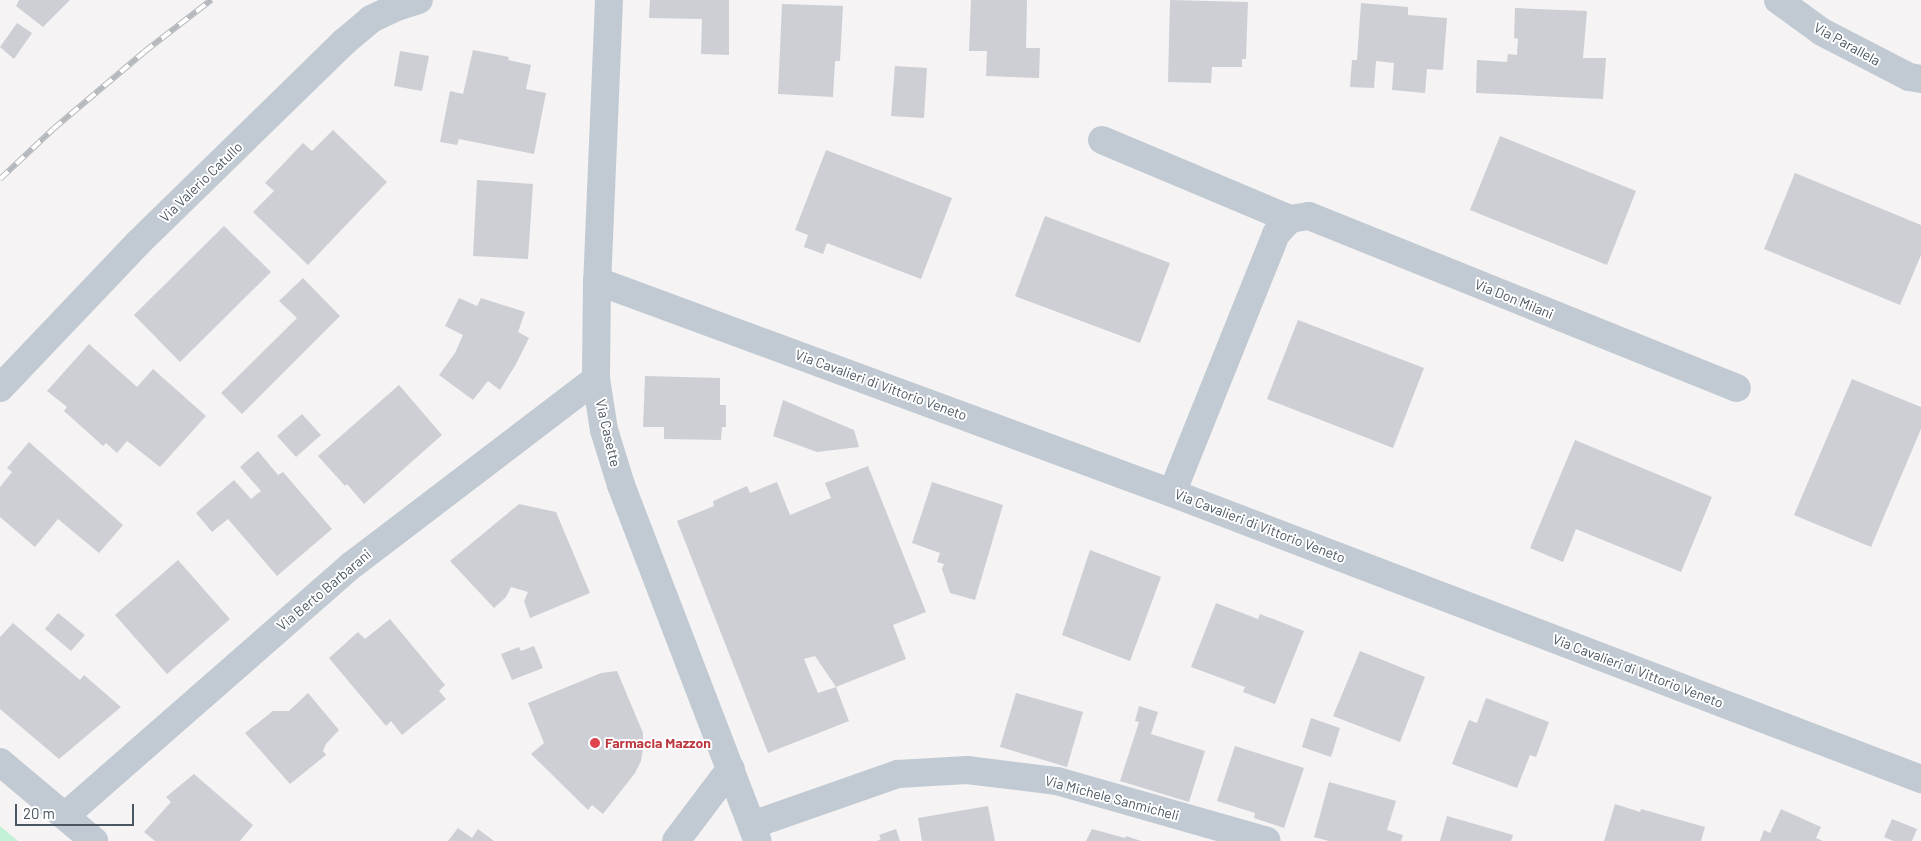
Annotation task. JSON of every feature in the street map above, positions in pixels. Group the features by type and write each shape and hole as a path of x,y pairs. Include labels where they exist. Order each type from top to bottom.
{"street":[{"name":"Via Valerio Catullo","path":"0,388 138,243 344,42 371,19 419,0"},
{"name":"Via Casette","path":"609,0 597,281 596,379 604,430 621,485 755,833"},
{"name":"Via Parallela","path":"1778,0 1822,32 1909,77 1921,79"},
{"name":"Via Don Milani","path":"1102,140 1290,218 1310,216 1737,388"},
{"path":"1172,493 1276,234 1290,218"},
{"name":"Via Cavalieri di Vittorio Veneto","path":"597,281 1172,493 1921,779"},
{"name":"Via Berto Barbarani","path":"65,816 352,565 596,379"},
{"path":"0,762 94,841"},
{"path":"676,841 731,768"},
{"name":"Via Michele Sanmicheli","path":"755,833 898,774 967,770 1057,781 1267,841"}],"green space":[{"path":"0,826 18,841 0,841"}],"building":[{"path":"19,0 70,0 43,27 16,6"},
{"path":"650,0 729,0 729,55 701,54 702,19 649,18"},
{"path":"971,0 1027,0 1026,48 1040,48 1039,78 986,76 987,51 969,51"},
{"path":"1170,0 1248,2 1246,59 1242,59 1242,67 1212,67 1211,83 1168,82"},
{"path":"1361,3 1408,7 1408,15 1447,18 1443,70 1427,69 1425,93 1392,90 1394,63 1376,61 1374,88 1350,87 1352,60 1357,60"},
{"path":"782,4 843,6 840,61 835,61 833,97 778,94"},
{"path":"1515,8 1587,11 1583,58 1606,58 1603,99 1476,93 1477,60 1507,62 1508,54 1517,55 1518,39 1514,38"},
{"path":"17,23 32,33 14,59 0,47"},
{"path":"473,50 509,57 508,60 531,65 526,89 546,93 534,154 459,139 457,145 440,142 450,91 463,94"},
{"path":"400,51 429,56 422,91 394,86"},
{"path":"895,66 927,68 924,118 891,116"},
{"path":"333,130 387,182 308,265 253,212 274,191 265,183 303,143 312,151"},
{"path":"1500,136 1636,191 1607,265 1470,210"},
{"path":"826,150 952,198 921,279 827,243 823,254 804,247 808,235 795,230"},
{"path":"1795,173 1921,225 1921,255 1900,305 1764,249"},
{"path":"477,180 533,184 528,259 473,256"},
{"path":"1045,216 1170,263 1140,343 1015,296"},
{"path":"224,226 271,272 180,362 134,315"},
{"path":"303,278 340,316 242,414 221,393 297,318 279,301"},
{"path":"459,298 477,306 481,298 525,312 518,332 529,338 500,390 488,381 473,400 439,375 455,353 463,335 445,326"},
{"path":"1298,320 1424,368 1393,448 1267,399"},
{"path":"89,344 137,387 153,369 206,416 160,467 127,441 117,453 106,443 103,446 64,411 67,407 47,391"},
{"path":"645,376 720,378 720,405 726,405 726,427 722,427 721,440 664,439 664,427 643,427"},
{"path":"1852,379 1921,407 1921,429 1871,547 1794,515"},
{"path":"399,385 442,435 364,504 347,484 345,486 318,456"},
{"path":"783,400 854,430 859,447 817,452 773,436"},
{"path":"302,414 321,435 296,457 277,436"},
{"path":"1575,440 1712,497 1681,572 1576,529 1563,562 1530,548"},
{"path":"29,442 123,525 99,553 58,519 35,547 0,517 0,487 12,472 7,468"},
{"path":"258,451 278,475 283,472 332,529 277,576 228,519 212,532 196,513 234,480 251,499 261,491 240,467"},
{"path":"868,466 926,612 893,625 906,659 836,687 849,721 768,753 677,521 714,506 713,501 747,486 750,493 777,482 790,515 831,498 825,483","holes":["815,656 836,687 818,693 804,659"]},
{"path":"932,482 1003,505 975,600 950,593 942,569 944,564 937,562 940,553 912,543"},
{"path":"519,504 556,512 590,593 530,618 524,601 528,592 511,587 506,597 494,608 450,561"},
{"path":"1090,550 1161,577 1130,661 1062,635"},
{"path":"178,560 230,619 167,674 115,615"},
{"path":"1216,603 1258,619 1260,614 1304,631 1275,704 1243,692 1245,687 1191,667"},
{"path":"58,613 85,635 71,651 45,629"},
{"path":"390,619 445,685 439,691 446,699 402,735 391,721 386,726 329,658 358,632 365,639"},
{"path":"13,623 80,680 84,675 121,707 59,759 0,709 0,637"},
{"path":"534,646 543,668 512,680 501,654 519,647 521,651"},
{"path":"1360,651 1425,677 1400,742 1333,716"},
{"path":"617,671 643,733 643,748 641,761 635,773 603,814 592,805 588,810 531,754 544,743 528,703 601,673"},
{"path":"308,693 339,730 326,744 323,751 326,755 290,784 245,733 273,711 289,711"},
{"path":"1016,693 1083,712 1067,767 1000,747"},
{"path":"1486,698 1549,722 1536,757 1530,755 1517,788 1452,764 1469,720 1477,723"},
{"path":"1139,706 1158,712 1151,734 1205,751 1189,802 1120,781 1139,722 1135,721"},
{"path":"1311,718 1340,728 1331,757 1302,747"},
{"path":"1235,746 1304,768 1284,828 1254,818 1255,813 1217,801"},
{"path":"194,774 253,825 240,841 155,841 144,832 171,802 166,797"},
{"path":"1329,782 1396,801 1387,830 1403,835 1401,841 1329,841 1314,837"},
{"path":"1615,804 1640,812 1641,809 1705,827 1701,841 1604,841"},
{"path":"988,806 995,841 922,841 918,818"},
{"path":"1781,809 1821,827 1816,838 1823,841 1760,841 1764,830 1770,833"},
{"path":"1447,816 1513,835 1511,841 1440,841"},
{"path":"1892,819 1917,829 1912,841 1893,841 1884,837"},
{"path":"458,828 472,838 478,829 494,841 448,841"},
{"path":"896,829 900,841 877,841 881,839 879,835"},
{"path":"1092,829 1125,838 1126,836 1141,841 1086,841"}],"railway":[{"path":"0,179 53,129 144,52 211,0"}],"place":[{"name":"Farmacia Mazzon","path":"595,743"}]}
